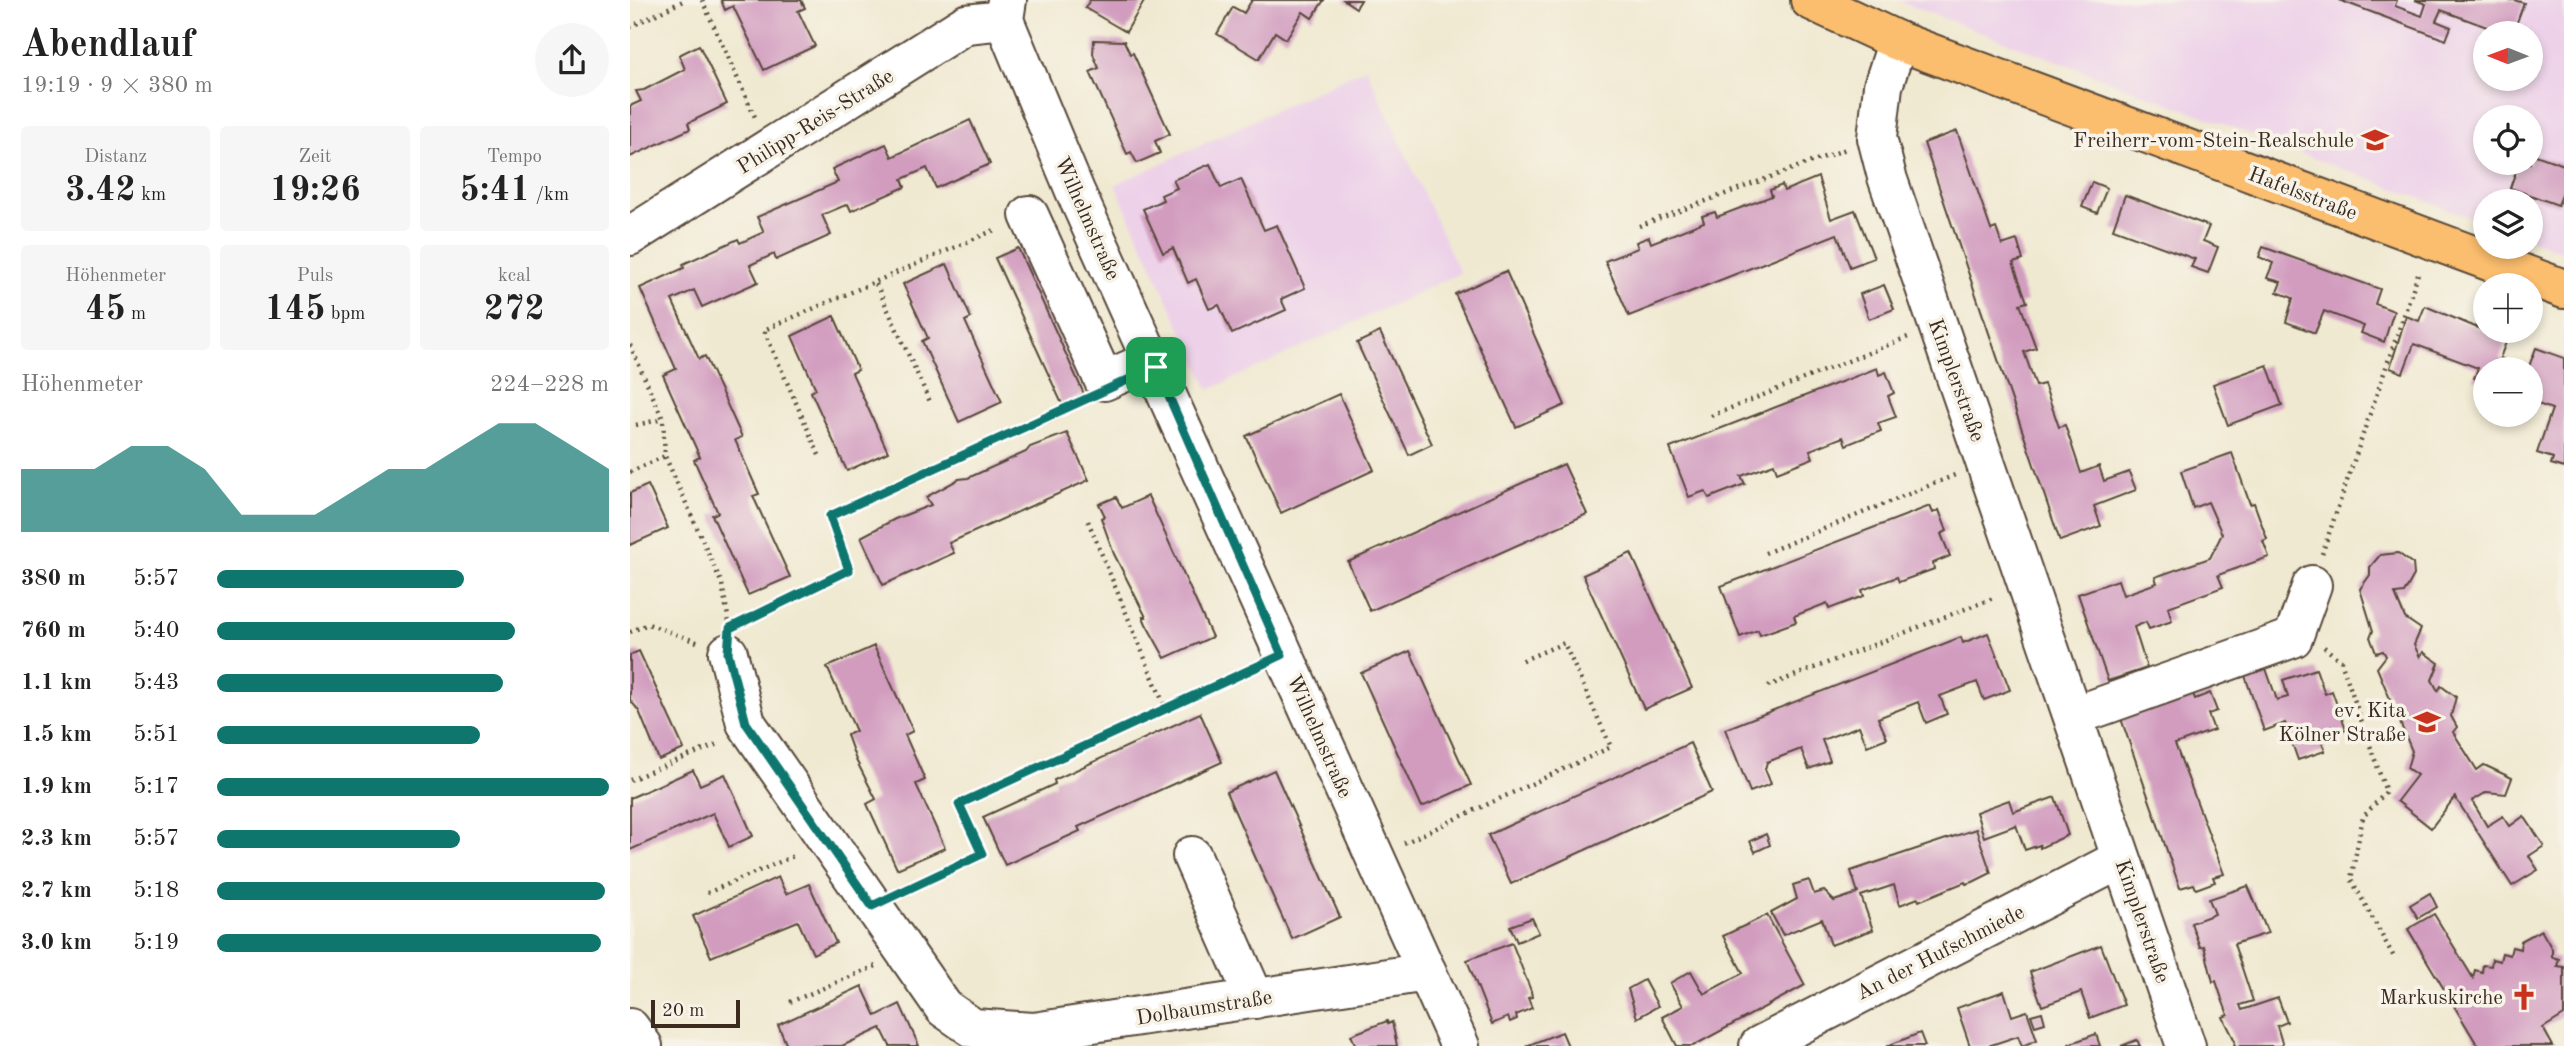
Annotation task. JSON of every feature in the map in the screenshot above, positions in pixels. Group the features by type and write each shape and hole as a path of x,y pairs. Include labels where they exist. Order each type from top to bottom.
{"main road":[{"name":"Hafelsstraße","path":"1810,0 1898,41 2564,289"}],"street":[{"name":"Philipp-Reis-Straße","path":"630,236 966,24 1006,10"},
{"name":"Wilhelmstraße","path":"1006,10 1075,191 1460,1046"},
{"name":"Kimplerstraße","path":"1898,41 1883,86 1877,138 1937,325 1987,462 2186,1046"},
{"path":"1029,215 1104,382 1152,360"},
{"path":"2074,716 2293,638 2312,585"},
{"name":"Dolbaumstraße","path":"728,653 746,723 872,906 914,947 944,1008 973,1028 1034,1032 1427,972"},
{"path":"1192,856 1243,1001"},
{"name":"An der Hufschmiede","path":"1759,1046 2121,859"},
{"path":"1214,963 1243,1001"},
{"path":"630,1028 643,1046"}],"path":[{"path":"630,27 685,0"},
{"path":"702,0 769,150"},
{"path":"1639,226 1877,138"},
{"path":"819,455 764,330 876,284 1029,215"},
{"path":"2312,585 2412,288 2431,241"},
{"path":"876,284 931,404"},
{"path":"1711,415 1937,325"},
{"path":"630,345 663,419 665,456 722,583 730,628 849,570 830,516 1080,402"},
{"path":"636,425 663,419"},
{"path":"630,472 665,456"},
{"path":"1765,553 1987,462"},
{"path":"1088,521 1165,707"},
{"path":"1768,686 2029,584"},
{"path":"630,632 648,624 728,653"},
{"path":"2293,638 2329,649 2341,661 2386,792 2362,817 2351,879 2395,959"},
{"path":"1375,857 1611,747 1564,643 1521,661"},
{"path":"872,906 982,854 959,804 1282,655"},
{"path":"630,780 751,730"},
{"path":"706,893 828,841"},
{"path":"790,1002 914,947"}],"shaded area":[{"name":"Freiherr-vom-Stein-Realschule","path":"1896,0 2564,0 2564,252 2543,244 2543,189 2473,189 2473,218"},
{"path":"1366,68 1460,273 1209,390 1115,185"}],"building":[{"path":"721,0 801,0 805,8 798,11 815,46 764,70 733,6 725,10"},
{"path":"1090,0 1145,0 1126,32 1085,8"},
{"path":"1252,0 1324,0 1312,18 1303,12 1286,39 1275,32 1259,59 1217,34 1233,7 1244,13"},
{"path":"1344,0 1361,0 1356,8"},
{"path":"2339,0 2397,0 2395,6 2422,16 2426,4 2415,0 2514,0 2524,3 2517,21 2473,22 2441,10 2436,21 2451,27 2446,40"},
{"path":"1094,40 1124,41 1130,54 1133,53 1170,134 1155,141 1160,153 1137,163 1131,152 1127,154 1090,72 1099,68 1093,54"},
{"path":"699,45 727,104 688,123 690,129 630,157 630,106 641,101 636,91 644,90 685,69 679,55"},
{"path":"970,120 990,164 936,188 927,168 902,179 905,187 851,211 848,204 822,215 831,235 776,260 774,254 750,265 758,282 702,307 694,290 672,300 699,359 705,356 742,437 735,440 759,494 753,496 790,577 748,595 712,515 718,513 694,460 700,457 663,375 676,369 640,288 684,268 683,264 738,239 740,243 764,232 757,217 838,182 832,169 886,144 892,157"},
{"path":"1957,131 1991,230 1996,228 2002,245 2017,240 2023,260 2013,263 2027,302 2020,304 2036,348 2024,352 2036,386 2044,384 2059,427 2065,425 2081,473 2099,466 2104,481 2129,472 2136,490 2094,506 2101,526 2060,541 1924,143"},
{"path":"2543,158 2564,165 2564,190 2558,205 2543,200 2543,189 2510,188 2515,175 2543,175"},
{"path":"1210,164 1221,188 1241,179 1264,230 1277,225 1305,288 1281,299 1286,310 1232,334 1219,305 1209,309 1196,279 1188,283 1173,248 1163,253 1143,209 1163,200 1161,195 1177,188 1173,180"},
{"path":"1818,177 1831,219 1855,210 1874,258 1850,267 1837,234 1629,316 1605,261 1638,248 1636,242 1649,237 1651,243 1704,222 1702,216 1715,212 1717,217 1772,196 1770,190 1782,185 1784,191"},
{"path":"2092,182 2107,188 2097,213 2082,207"},
{"path":"2125,195 2209,226 2203,241 2218,247 2208,273 2191,267 2195,259 2113,229"},
{"path":"2263,247 2380,289 2375,304 2394,311 2384,342 2361,333 2364,326 2324,311 2315,333 2286,322 2293,298 2277,292 2281,282 2267,278 2273,263 2259,257"},
{"path":"1018,248 1084,394 1062,404 995,258"},
{"path":"947,264 971,318 965,321 1002,402 959,422 922,341 928,338 903,284"},
{"path":"1506,271 1565,405 1516,427 1455,294"},
{"path":"1884,285 1894,309 1869,319 1860,294"},
{"path":"2425,306 2473,326 2473,343 2506,343 2500,357 2473,357 2473,366 2414,344 2403,373 2390,368 2406,316 2419,321"},
{"path":"834,316 858,370 852,373 888,452 847,471 811,392 816,389 792,336"},
{"path":"1380,332 1432,444 1409,455 1357,343"},
{"path":"2536,348 2564,358 2564,468 2551,464 2553,458 2537,453 2552,409 2543,406 2543,357 2533,357"},
{"path":"2267,365 2282,405 2228,425 2213,384"},
{"path":"1877,368 1879,375 1886,372 1894,393 1888,396 1896,417 1878,423 1881,431 1846,445 1843,437 1810,450 1813,458 1777,472 1774,464 1741,476 1745,484 1709,498 1705,491 1689,497 1670,448"},
{"path":"1339,394 1374,470 1281,513 1246,436"},
{"path":"1067,433 1089,480 949,543 954,553 883,585 861,537 895,519 931,505 926,497 959,479 968,478 1026,452 1030,447"},
{"path":"2232,453 2250,504 2254,503 2267,539 2263,541 2269,557 2218,575 2223,587 2168,607 2172,621 2149,629 2146,622 2134,627 2147,668 2108,681 2078,594 2118,580 2123,595 2157,583 2155,577 2210,558 2222,534 2208,502 2193,508 2181,471"},
{"path":"1564,464 1587,514 1370,611 1348,562"},
{"path":"648,485 668,528 630,545 630,493"},
{"path":"1148,496 1212,637 1165,658 1114,554 1101,518 1105,516 1099,504 1116,497 1122,508"},
{"path":"1930,506 1933,513 1939,510 1947,531 1941,534 1950,556 1933,563 1934,569 1899,582 1897,577 1862,590 1864,596 1829,609 1827,603 1794,616 1796,622 1760,635 1758,630 1740,637 1721,586"},
{"path":"1631,553 1692,688 1644,709 1583,575"},
{"name":"ev. Kita Kölner Straße","path":"2398,553 2413,564 2414,575 2404,593 2395,594 2405,618 2421,629 2414,645 2420,657 2423,652 2439,663 2432,680 2438,691 2441,686 2456,697 2451,716 2457,727 2453,732 2477,770 2484,765 2512,778 2506,794 2487,792 2472,801 2487,826 2503,816 2510,826 2524,816 2544,846 2529,856 2538,870 2512,886 2455,797 2431,828 2397,801 2417,775 2407,768 2412,751 2377,668 2386,656 2383,651 2376,653 2370,637 2373,631 2360,589 2370,575 2370,567 2380,555"},
{"path":"1988,633 2010,690 1984,700 1977,682 1940,696 1947,714 1926,723 1918,702 1878,718 1887,738 1867,746 1859,726 1822,740 1830,761 1809,769 1801,749 1767,762 1765,769 1771,784 1750,792 1725,729 1961,637 1963,643"},
{"path":"874,646 913,731 905,735 925,780 916,784 945,848 897,869 867,804 876,799 856,760 847,735 856,731 827,667"},
{"path":"639,651 684,749 659,760 639,711 630,700 630,655"},
{"path":"1410,651 1471,785 1422,807 1361,673"},
{"path":"2264,663 2277,700 2288,697 2283,680 2316,669 2325,694 2332,691 2346,730 2320,738 2325,751 2298,760 2285,723 2264,731 2243,670"},
{"path":"2191,688 2195,699 2210,693 2217,711 2208,714 2214,730 2175,744 2224,874 2213,877 2215,882 2196,889 2194,884 2180,888 2117,707"},
{"path":"1200,713 1222,762 1078,827 1080,831 1005,865 983,817 1055,784 1054,780"},
{"path":"1690,743 1712,792 1511,884 1488,835"},
{"path":"693,770 700,785 725,774 753,836 729,847 713,813 630,850 630,798"},
{"path":"1274,770 1340,917 1292,939 1226,792"},
{"path":"2055,797 2068,835 2040,848 2040,845 2025,850 2016,825 1984,837 1976,812 2009,800 2013,812"},
{"path":"1976,829 1991,873 1919,901 1918,898 1900,905 1894,885 1861,896 1873,930 1831,945 1822,919 1783,935 1771,913 1797,899 1793,885 1809,880 1814,894 1824,891 1834,901 1858,893 1851,871"},
{"path":"1766,834 1770,845 1755,852 1750,841"},
{"path":"778,877 786,894 809,884 836,943 813,954 798,921 711,957 693,916"},
{"path":"2248,886 2268,933 2234,944 2253,1001 2240,1005 2242,1010 2278,998 2287,1022 2277,1026 2283,1046 2234,1046 2235,1041 2223,1017 2228,1015 2216,981 2213,982 2204,946 2200,947 2191,923 2215,914 2209,899"},
{"path":"2430,893 2437,907 2418,918 2410,905"},
{"path":"2434,914 2473,978 2475,970 2482,972 2483,965 2491,966 2492,959 2500,961 2502,953 2510,955 2512,947 2520,949 2521,941 2541,930 2552,949 2552,957 2559,959 2557,966 2564,967 2564,1015 2543,1028 2553,1046 2478,1046 2408,929"},
{"path":"1767,915 1805,985 1693,1046 1677,1046 1662,1017 1683,1006 1670,983 1691,971 1704,994 1743,973 1723,936"},
{"path":"1532,918 1539,933 1517,942 1510,926"},
{"path":"1512,943 1531,991 1532,997 1528,998 1532,1008 1516,1015 1517,1019 1510,1022 1508,1017 1492,1024 1467,960"},
{"path":"2101,945 2124,1005 2090,1018 2081,992 2042,1006 2030,972"},
{"path":"1644,980 1658,1006 1637,1018 1628,989"},
{"path":"862,986 876,1016 900,1004 919,1046 890,1046 881,1028 842,1046 787,1046 778,1025"},
{"path":"2004,991 2012,1016 2027,1011 2037,1040 2022,1046 2018,1036 1988,1046 1970,1046 1957,1008"},
{"path":"2042,1012 2045,1023 2035,1026 2031,1015"},
{"path":"1387,1021 1388,1024 1392,1022 1397,1046 1356,1046 1351,1035"},
{"path":"1562,1032 1568,1046 1526,1046"},
{"path":"1920,1033 1925,1046 1887,1046"},
{"path":"2096,1034 2100,1046 2069,1046 2069,1044"},
{"path":"2137,1040 2140,1046 2121,1046"}],"place":[{"name":"Freiherr-vom-Stein-Realschule","path":"2375,140"},
{"name":"ev. Kita Kölner Straße","path":"2427,722"},
{"name":"Markuskirche","path":"2524,997"}],"route":[{"path":"1156,367 1282,655 959,804 982,854 872,906 746,723 728,653 730,628 849,570 830,516 1156,367"}]}
